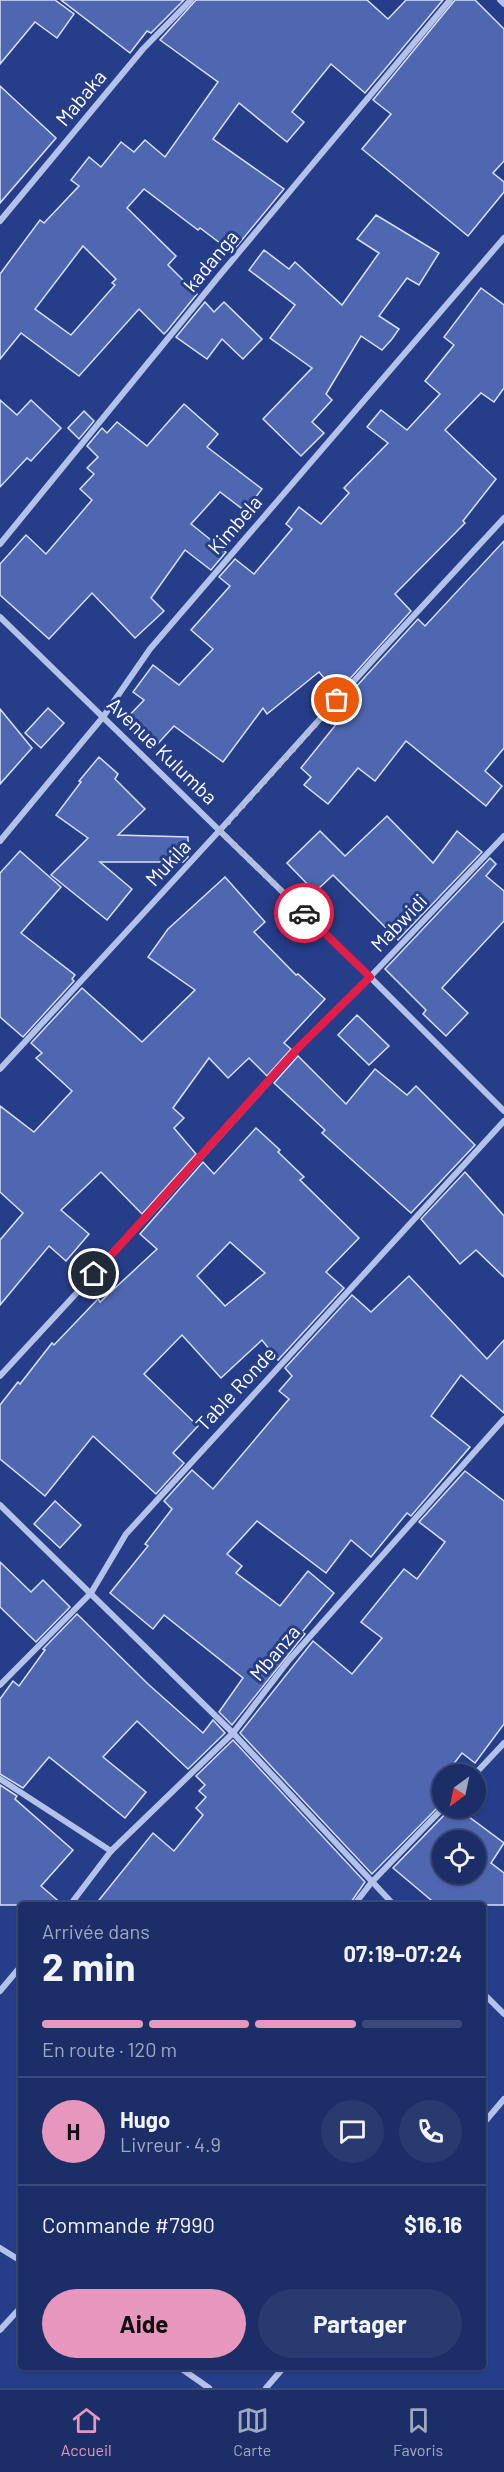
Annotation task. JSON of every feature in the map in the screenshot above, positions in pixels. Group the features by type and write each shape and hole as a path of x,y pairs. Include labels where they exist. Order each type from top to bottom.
{"street":[{"name":"Mabaka","path":"0,221 143,49 191,0"},
{"name":"kadanga","path":"0,544 219,276 450,0"},
{"path":"500,0 504,4"},
{"name":"Kimbela","path":"0,841 103,717 150,649 504,238"},
{"name":"Mukila","path":"0,1069 504,518"},
{"name":"Avenue Kulumba","path":"0,617 370,977 504,1111"},
{"name":"Mabwidi","path":"0,1376 297,1049 370,977 504,836"},
{"name":"Table Ronde","path":"0,1685 91,1593 126,1534 504,1121"},
{"name":"Mbanza","path":"72,1902 111,1851 233,1733 289,1660 504,1419"},
{"path":"0,1505 233,1733 390,1902"},
{"path":"484,1764 504,1743"},
{"path":"0,1779 111,1851"},
{"path":"356,1902 371,1883 433,1818"},
{"path":"0,1991 18,1970"},
{"path":"486,1996 504,2014"},
{"path":"486,2120 504,2099"},
{"path":"0,2248 18,2259"},
{"path":"0,2330 18,2310"},
{"path":"183,2370 209,2388"},
{"path":"266,2388 281,2370"}],"building":[{"path":"0,0 55,0 74,14 57,38 35,22 0,64"},
{"path":"61,0 184,0 151,33 147,31 130,53"},
{"path":"196,0 367,0 388,19 406,0 443,0 365,93 331,64 292,112 304,122 287,142 239,103 213,139 284,189 232,252 200,228 198,230 144,189 127,208 176,256 168,265 197,294 164,334 139,309 79,376 21,333 0,359 0,274 40,220 44,223 79,186 71,180 89,157 101,167 121,142 134,152 145,140 165,157 218,82 160,40","holes":["83,246 116,279 112,283 115,285 71,335 35,309"]},
{"path":"455,0 475,0 504,29 504,161 493,173 504,182 504,192 468,236 362,149 391,114 373,100"},
{"path":"0,86 56,138 0,203"},
{"path":"376,215 439,253 419,285 407,278 379,316 399,329 382,350 361,336 326,394 332,400 312,422 324,433 301,456 263,419 312,368 270,338 295,305 249,270 264,250 289,269 295,262 342,305 379,253 357,239"},
{"path":"481,288 504,305 504,388 494,402 481,393 445,430 496,479 463,521 465,523 395,594 411,611 337,693 319,672 267,714 263,708 223,762 174,726 153,749 123,722 144,700 133,692 153,665 179,685 213,649 191,630 230,586 219,577 235,559 254,574 292,529 286,524 299,507 321,524 349,493 344,488 388,443 367,427 381,410 407,430 440,394 425,381 454,345 444,337"},
{"path":"205,302 214,312 224,302 262,339 243,359 222,339 207,359 176,337"},
{"path":"0,400 17,415 31,400 61,428 31,461 27,458 0,487"},
{"path":"184,404 218,434 207,447 262,489 245,511 220,492 191,524 226,552 211,570 185,550 151,598 164,611 135,638 92,593 49,639 0,595 0,564 26,535 46,554 92,500 80,489 94,474 87,468 98,457 87,446 102,428 107,433 117,422 147,446"},
{"path":"84,411 94,421 79,439 68,428"},
{"path":"504,541 504,748 485,771 502,786 486,806 406,741 375,781 358,768 328,804 304,785 311,777 301,768 338,722 335,720 347,705 343,701 418,619 425,626"},
{"path":"48,708 64,723 41,748 25,733"},
{"path":"0,709 32,748 0,784"},
{"path":"99,757 118,774 115,779 145,809 118,835 188,837 188,857 183,862 100,862 132,889 107,920 51,875 88,838 56,815"},
{"path":"387,816 433,863 457,831 482,852 398,940 333,875 315,892 287,863 320,831 345,856"},
{"path":"20,851 61,887 21,933 75,975 72,979 74,981 23,1037 0,1017 0,873"},
{"path":"490,858 496,864 486,876 504,891 504,921 442,988 468,1013 446,1036 423,1014 426,1010 385,969"},
{"path":"225,877 265,922 254,932 296,975 298,974 325,999 284,1043 291,1049 267,1076 249,1058 228,1078 209,1058 173,1108 184,1118 174,1128 196,1154 142,1214 101,1172 61,1210 89,1234 66,1261 49,1246 0,1305 0,1240 23,1213 0,1192 0,1106 34,1132 72,1091 36,1058 42,1053 31,1043 82,988 142,1042 195,990 148,957 168,929"},
{"path":"357,1015 389,1046 369,1065 338,1035"},
{"path":"298,1056 346,1104 375,1069 407,1095 416,1086 475,1145 411,1213 322,1133 325,1130 274,1083"},
{"path":"256,1128 304,1177 300,1180 359,1238 326,1272 344,1288 278,1360 262,1340 221,1378 182,1335 144,1374 198,1426 173,1453 184,1463 156,1494 93,1436 45,1496 0,1459 0,1405 18,1382 20,1384 52,1343 54,1345 98,1299 100,1302 157,1249 140,1234 203,1162 214,1174","holes":["230,1242 265,1273 225,1306 197,1276"]},
{"path":"465,1172 504,1216 504,1277 476,1250 460,1264 421,1219"},
{"path":"409,1276 487,1359 504,1340 504,1413 461,1375 431,1416 470,1447 411,1516 407,1513 371,1557 351,1540 326,1573 257,1521 227,1554 242,1566 236,1573 280,1606 308,1571 334,1593 302,1632 305,1634 232,1725 219,1712 243,1678 164,1615 153,1629 110,1593 148,1546 145,1544 172,1509 164,1501 192,1470 213,1489 289,1399 279,1391 292,1376 285,1368 352,1295 371,1312"},
{"path":"465,1471 504,1501 504,1724 475,1763 462,1753 454,1764 432,1764 432,1813 372,1874 240,1733 313,1641 352,1674 382,1638 361,1622 404,1569 417,1579 445,1542 419,1522"},
{"path":"55,1501 81,1525 60,1548 34,1524"},
{"path":"0,1562 31,1592 43,1580 70,1607 36,1642 0,1607"},
{"path":"77,1614 148,1684 203,1733 213,1720 225,1733 188,1769 137,1721 103,1757 146,1792 125,1818 49,1757 23,1788 0,1774 0,1699 13,1681 19,1686 45,1650 43,1649"},
{"path":"233,1740 365,1882 351,1902 97,1902 153,1833 174,1851 203,1815 196,1808 206,1797 199,1791 205,1785 196,1776"},
{"path":"0,1785 17,1796 15,1799 73,1850 41,1886 60,1902 18,1902 18,1905 0,1905"},
{"path":"441,1818 470,1818 504,1843 491,1863 504,1873 504,1905 486,1905 486,1902 433,1902 393,1868"}],"way so far":[{"path":"304,913 220,831 337,700"}],"route":[{"path":"94,1274 297,1049 370,977 304,913"}]}
